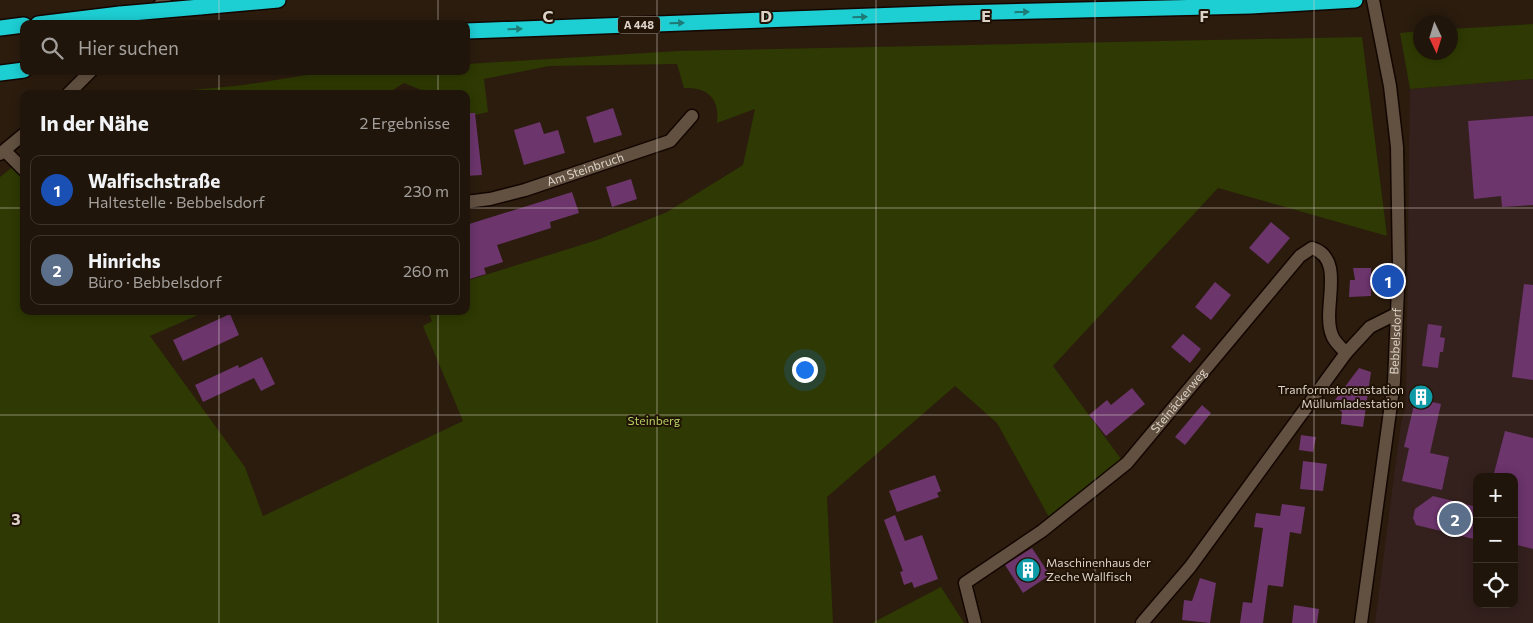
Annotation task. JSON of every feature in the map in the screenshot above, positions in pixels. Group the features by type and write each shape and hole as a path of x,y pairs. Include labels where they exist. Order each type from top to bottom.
{"highway":[{"path":"71,20 278,0"},
{"name":"A 448","path":"470,31 954,13 1251,6 1355,0"},
{"path":"0,28 20,26"},
{"path":"0,72 20,70"}],"street":[{"path":"144,20 165,0"},
{"name":"Bebbelsdorf","path":"1360,623 1394,382 1399,187 1397,147 1386,65 1373,0"},
{"path":"72,90 87,75"},
{"name":"Am Steinbruch","path":"470,202 490,200 526,190 670,141 692,116"},
{"path":"20,137 2,153 20,167"},
{"name":"Steinäckerweg","path":"975,623 965,582 1042,531 1127,463 1300,256 1312,248 1320,250 1328,258 1331,279 1328,316 1332,336 1346,353"},
{"path":"1142,623 1190,567 1346,353 1370,327 1396,314"}],"shaded area":[{"path":"1533,79 1533,623 1375,623 1401,423 1406,407 1410,89"}],"green space":[{"path":"1533,24 1533,79 1410,89 1400,33 1413,32 1413,60 1458,60 1458,29"},
{"name":"Steinberg","path":"1362,37 1387,236 1218,188 1053,366 1121,459 1050,519 997,423 955,386 827,497 833,623 0,623 0,177 20,161 20,315 198,315 150,336 245,467 263,516 463,421 423,326 432,321 430,315 470,315 470,280 597,240 667,212 743,165 755,109 717,123 716,107 711,96 700,90 684,88 677,64 549,66 484,79 488,112 470,116 470,90 421,90 404,83 393,90 192,90 244,85 307,75 470,75 470,64 678,51"},
{"path":"941,587 964,623 872,623"}],"building":[{"path":"613,108 622,135 594,143 586,117"},
{"path":"470,113 475,113 482,175 470,176"},
{"path":"1533,116 1533,205 1502,207 1501,196 1474,199 1468,121"},
{"path":"540,122 544,134 558,130 565,153 524,165 514,130"},
{"path":"631,179 637,199 612,207 606,187"},
{"path":"572,192 579,213 550,222 551,228 497,245 503,262 484,268 486,274 470,279 470,224"},
{"path":"1271,222 1290,238 1268,264 1249,248"},
{"path":"1353,268 1371,268 1371,296 1349,297 1350,280 1355,280"},
{"path":"1215,282 1231,295 1211,320 1195,307"},
{"path":"1524,284 1533,285 1533,380 1512,377"},
{"path":"228,315 230,315 239,335 183,361 173,340"},
{"path":"1428,324 1442,326 1440,337 1445,338 1443,352 1440,352 1438,368 1422,366"},
{"path":"1183,334 1201,349 1190,363 1171,347"},
{"path":"262,357 275,384 261,391 254,378 203,402 195,385 238,365 239,368"},
{"path":"1359,368 1371,372 1363,427 1341,424 1342,412 1332,404"},
{"path":"1132,388 1145,404 1106,436 1089,415 1107,400 1111,405"},
{"path":"1417,392 1429,394 1428,401 1441,404 1430,453 1449,457 1442,490 1402,481 1409,448 1404,447"},
{"path":"1202,405 1211,413 1185,445 1175,437"},
{"path":"1505,431 1533,438 1533,549 1518,545 1518,473 1494,473"},
{"path":"1301,435 1316,437 1313,452 1299,450"},
{"path":"1303,461 1327,464 1323,491 1300,489"},
{"path":"935,475 941,491 937,493 939,497 897,512 889,491"},
{"path":"1433,496 1473,506 1473,539 1416,525 1413,518 1415,509"},
{"path":"1282,504 1305,507 1301,534 1290,532 1283,587 1268,585 1263,623 1240,623 1243,602 1252,603 1263,528 1254,527 1256,513 1280,516"},
{"path":"895,515 905,541 922,535 938,579 914,588 912,582 904,585 900,572 903,571 884,520"},
{"name":"Maschinenhaus der Zeche Wallfisch","path":"1032,548 1050,575 1023,593 1005,565"},
{"path":"1200,578 1216,583 1210,623 1182,620 1184,600 1192,601"},
{"path":"1294,605 1319,609 1317,623 1292,623"}],"place":[{"name":"Walfischstraße","path":"1388,281"},
{"name":"Tranformatorenstation Müllumladestation","path":"1421,397"},
{"name":"Hinrichs","path":"1455,519"},
{"name":"Maschinenhaus der Zeche Wallfisch","path":"1028,570"}]}
